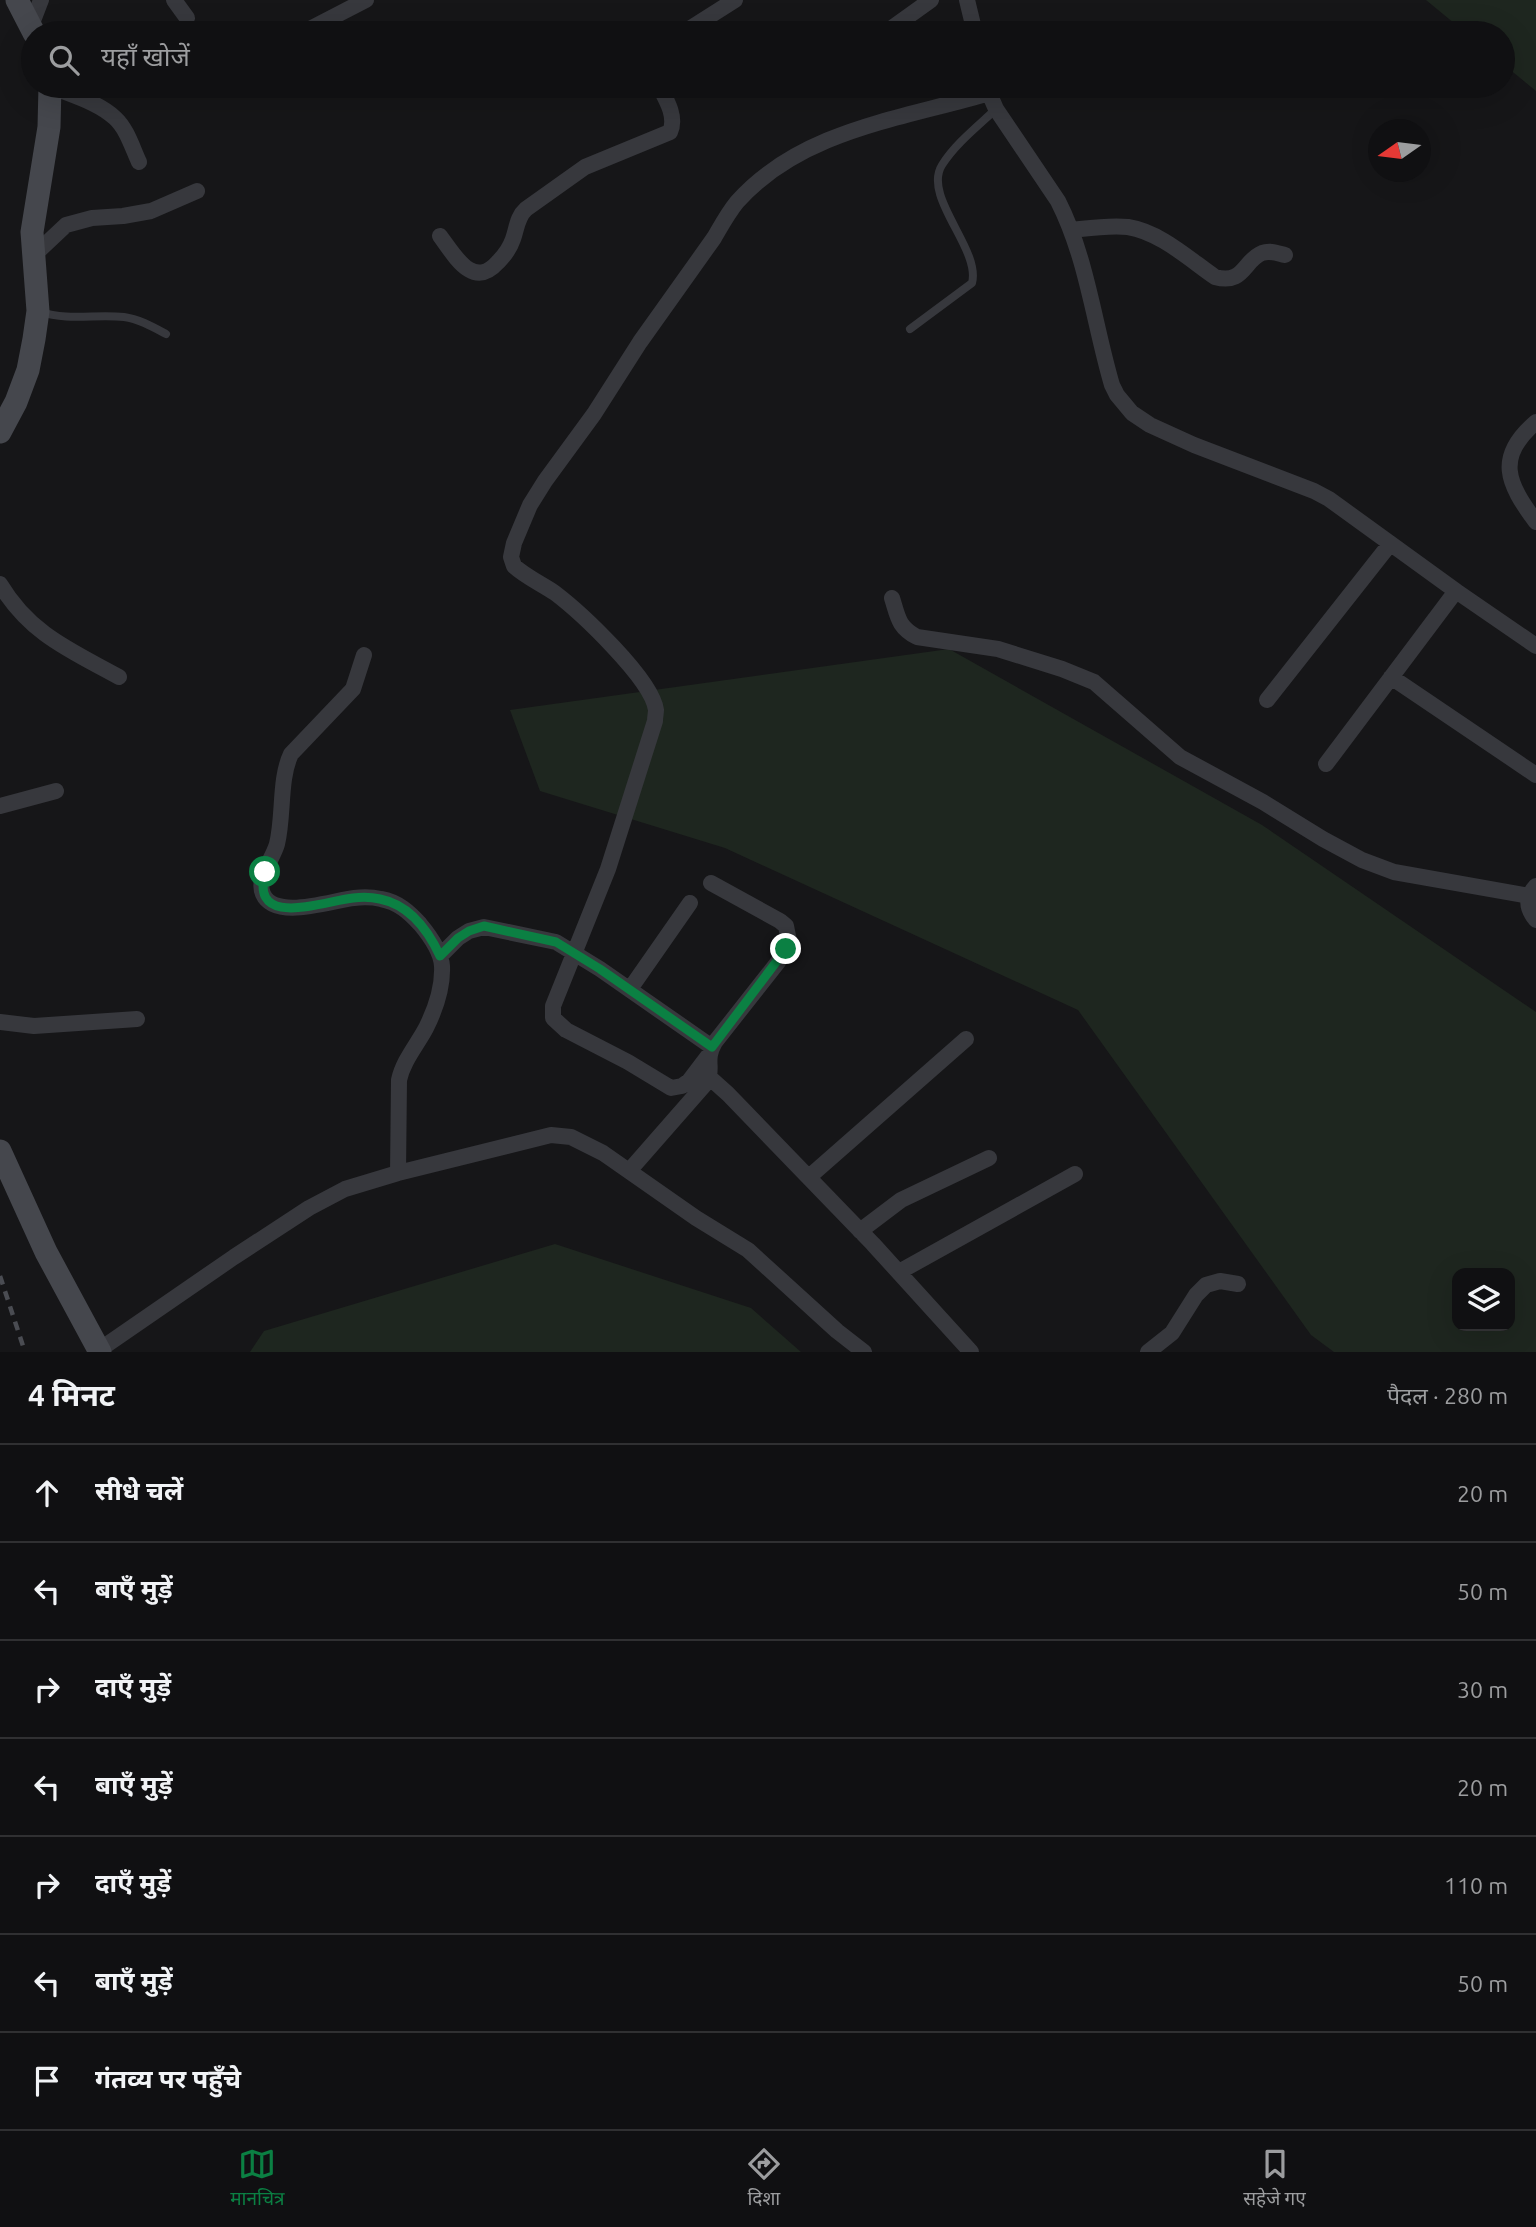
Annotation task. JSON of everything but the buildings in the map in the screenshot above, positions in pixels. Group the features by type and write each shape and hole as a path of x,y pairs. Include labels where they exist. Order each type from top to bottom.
{"main road":[{"path":"17,0 28,21"},
{"path":"0,432 29,370 38,311 33,218 42,180 50,98"},
{"path":"0,1151 46,1252 97,1345"}],"street":[{"path":"35,21 41,0"},
{"path":"174,0 187,18"},
{"path":"325,21 366,0"},
{"path":"702,21 735,0"},
{"path":"902,21 931,0"},
{"path":"967,0 972,21"},
{"path":"79,98 115,118 123,128 139,162"},
{"path":"440,236 469,271 488,273 509,249 519,219 526,209 585,167 670,132 673,124 664,98"},
{"path":"711,883 780,920 786,926 789,941 778,962 689,1081 682,1086 671,1088 566,1030 556,1022 552,1013 608,869 655,721 656,709 638,677 607,640 579,612 514,566 511,556 514,543 530,505 545,481 594,414 736,203 753,187 803,152 848,131 957,98"},
{"path":"991,98 1058,201 1072,230 1112,384 1132,413 1150,425 1194,445 1329,499 1536,646"},
{"path":"33,256 66,225 92,218 151,211 197,191"},
{"path":"1072,230 1118,226 1132,228 1164,241 1215,277 1223,279 1239,275 1261,254 1268,252 1285,255"},
{"path":"1536,422 1515,442 1509,459 1510,472 1522,504 1536,522"},
{"path":"1267,700 1390,544"},
{"path":"0,584 11,602 40,632 120,677"},
{"path":"1326,764 1456,591"},
{"path":"892,598 901,625 917,637 998,649 1094,682 1180,757 1362,860 1394,872 1532,891 1530,911 1536,920"},
{"path":"364,655 353,690 291,754 286,764 282,816 276,846 263,881 264,896 273,905 298,908 353,898 382,899 399,905 426,931 440,956 441,983 433,1012 401,1074 398,1173"},
{"path":"1391,677 1536,775"},
{"path":"0,806 56,791"},
{"path":"630,989 690,903"},
{"path":"440,956 458,938 484,926 544,938 576,953 630,989 710,1052"},
{"path":"0,1022 34,1026 137,1019"},
{"path":"808,1177 966,1040"},
{"path":"629,1171 694,1100 709,1077 710,1052"},
{"path":"709,1077 860,1231 971,1352"},
{"path":"97,1345 309,1208 345,1189 551,1135 570,1137 603,1153 696,1218 748,1250 864,1352"},
{"path":"860,1231 901,1200 989,1158"},
{"path":"899,1272 1075,1174"},
{"path":"1148,1352 1172,1333 1206,1284 1220,1281 1238,1284"}],"lane":[{"path":"909,328 972,283 973,265 954,228 942,196 938,175 940,167 950,154 996,109"},
{"path":"38,311 61,317 127,318 143,322 166,334"}],"shaded area":[{"path":"1426,0 1536,0 1536,91 1515,74 1515,21 1451,21"},
{"path":"949,649 1262,825 1536,1012 1536,1352 1334,1352 1311,1335 1078,1010 725,848 540,791 510,710"},
{"path":"555,1244 751,1308 801,1352 250,1352 264,1331"}],"railway":[{"path":"0,1276 25,1352"}],"route":[{"path":"265,872 262,889 264,896 273,905 298,908 368,897 399,905 426,931 440,956 458,938 484,926 556,942 600,969 712,1047 786,949"}]}
